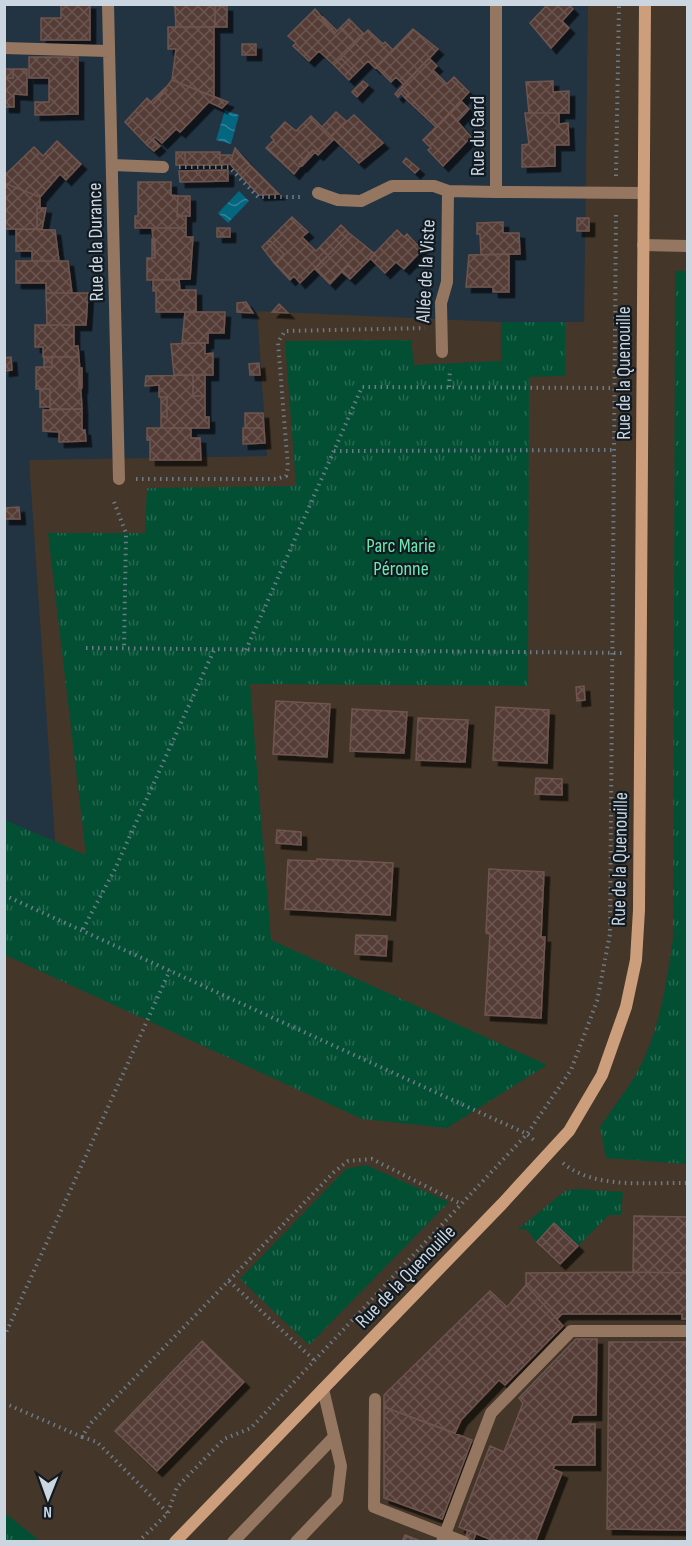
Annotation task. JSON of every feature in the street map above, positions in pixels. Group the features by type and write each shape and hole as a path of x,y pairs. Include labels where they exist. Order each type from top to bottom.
{"street":[{"name":"Rue de la Durance","path":"108,4 119,479"},
{"name":"Rue du Gard","path":"496,4 496,192 644,193"},
{"name":"Rue de la Quenouille","path":"175,1542 569,1131 602,1074 626,1007 636,960 645,4"},
{"path":"4,48 108,51"},
{"path":"113,165 163,166"},
{"path":"318,193 338,200 361,201 392,186 434,186 448,191 496,192"},
{"name":"Allée de la Viste","path":"442,352 441,303 447,282 448,191"},
{"path":"643,245 687,246"},
{"path":"443,1538 491,1413 571,1331 687,1331"},
{"path":"296,1542 337,1499 340,1466 323,1389"},
{"path":"375,1399 374,1507 443,1538 464,1542"},
{"path":"233,1542 334,1437"}],"path":[{"path":"616,179 619,4"},
{"path":"163,166 230,167 258,197 295,199 318,193"},
{"path":"138,1542 168,1513 177,1487 224,1439 251,1428 527,1134 571,1070 597,1001 610,934 614,653 612,450 616,207"},
{"path":"119,479 276,479 286,476 288,468 278,342 285,331 441,328"},
{"path":"246,650 362,387 613,388"},
{"path":"334,450 612,450"},
{"path":"114,502 126,533 124,649"},
{"path":"86,648 640,653"},
{"path":"83,929 115,869 214,650"},
{"path":"4,895 83,929 527,1134"},
{"path":"4,1337 170,970"},
{"path":"82,1437 90,1424 348,1161 372,1159 461,1204"},
{"path":"570,1169 609,1182 687,1183"},
{"path":"229,1281 314,1360"},
{"path":"4,1403 97,1442 168,1513"}],"shaded area":[{"path":"588,5 687,5 687,1541 5,1541 4,822 55,841 29,460 267,456 257,311 501,322 584,322"}],"green space":[{"path":"675,271 688,271 687,1164 606,1158 600,1127 640,1068 648,1050 664,995 673,938"},
{"name":"Parc Marie Péronne","path":"501,322 565,322 565,376 529,377 528,686 250,684 271,940 547,1065 447,1128 362,1119 5,955 5,820 86,855 48,533 145,533 147,488 296,486 285,341 411,340 414,365 501,361"},
{"path":"366,1165 449,1202 309,1345 240,1279 346,1169"},
{"path":"575,1189 623,1192 621,1215 609,1215 578,1246 555,1223 537,1243 526,1229 517,1230 565,1191"},
{"path":"5,1513 40,1541 5,1541"}],"water":[{"path":"225,110 239,115 231,144 216,140"},
{"path":"239,191 249,201 228,223 218,213"}],"building":[{"path":"61,4 90,4 90,40 41,40 41,18 61,18"},
{"path":"172,4 215,6 215,27 176,27 175,7"},
{"path":"548,4 568,4 573,9 562,21 569,28 551,48 530,23"},
{"path":"215,6 227,6 227,27 215,27"},
{"path":"315,9 335,33 341,27 356,43 334,65 319,51 309,61 293,46 296,43 288,36"},
{"path":"323,17 337,31 335,33 321,19"},
{"path":"349,19 364,34 356,43 341,27"},
{"path":"168,27 214,27 214,97 172,80 176,49 168,49"},
{"path":"413,29 438,49 404,85 396,77 391,82 376,67"},
{"path":"368,30 393,50 375,68 368,61 356,73 341,58"},
{"path":"242,44 256,44 256,55 242,55"},
{"path":"29,57 78,57 78,114 35,115 35,102 49,102 49,78 29,78"},
{"path":"341,58 356,73 349,80 334,65"},
{"path":"429,58 437,66 433,70 447,84 454,77 469,92 436,127 405,98 409,93 402,86"},
{"path":"4,69 13,69 13,78 4,78"},
{"path":"13,69 27,69 27,95 14,94 14,107 4,107 4,78 13,78"},
{"path":"172,80 228,102 222,108 209,102 180,132 176,129 162,143 155,137 147,145 125,122 147,98 153,104"},
{"path":"363,81 368,85 357,97 352,92"},
{"path":"553,81 553,92 569,91 569,113 529,113 526,82"},
{"path":"402,86 409,93 405,98 401,93 398,97 395,94"},
{"path":"165,88 167,90 153,104 151,102"},
{"path":"461,101 469,109 458,121 450,113"},
{"path":"336,112 346,121 331,136 322,127"},
{"path":"450,113 471,137 443,166 428,150 431,148 423,140"},
{"path":"525,113 559,113 559,124 568,123 569,145 555,145 555,166 522,167 522,145 529,144"},
{"path":"354,115 383,143 359,163 331,136"},
{"path":"311,116 334,139 318,155 313,150 294,174 266,148 274,140 271,137 285,122 296,131"},
{"path":"153,139 160,146 154,151 147,145"},
{"path":"57,141 81,164 66,180 60,174 40,197 4,183 4,176 34,147 43,156"},
{"path":"235,148 250,165 240,175 230,164"},
{"path":"313,150 315,152 302,166 299,164"},
{"path":"176,152 185,152 185,165 176,165"},
{"path":"185,152 220,152 220,165 185,165"},
{"path":"220,155 233,155 230,164 220,165"},
{"path":"406,158 419,169 415,173 403,162"},
{"path":"250,165 279,194 259,195 240,175"},
{"path":"228,170 228,181 180,182 179,171"},
{"path":"138,182 171,182 171,195 178,196 177,216 186,216 186,228 135,228 135,216 138,216"},
{"path":"4,183 40,197 40,208 37,208 37,229 4,229"},
{"path":"178,196 190,196 190,216 177,216"},
{"path":"37,208 46,208 42,229 37,229"},
{"path":"292,217 308,232 302,237 316,251 320,247 328,255 300,283 294,276 290,280 275,264 284,254 269,240"},
{"path":"577,218 589,218 589,231 577,231"},
{"path":"503,222 503,233 519,233 520,254 481,255 477,223"},
{"path":"341,225 349,233 328,255 320,247"},
{"path":"152,228 186,228 186,237 193,237 190,279 147,280 147,258 155,258"},
{"path":"217,228 230,228 230,237 217,237"},
{"path":"16,229 55,230 59,261 32,261 32,251 16,251"},
{"path":"397,230 404,237 407,234 422,250 404,269 396,262 385,273 370,258"},
{"path":"349,233 375,254 356,273 348,265 330,284 315,269"},
{"path":"152,239 155,239 155,258 152,258"},
{"path":"269,240 284,254 275,264 262,247"},
{"path":"509,254 509,292 493,292 493,287 466,287 469,255"},
{"path":"16,261 68,261 72,293 46,293 46,283 16,283"},
{"path":"348,265 356,273 350,279 342,272"},
{"path":"153,280 179,280 180,290 196,290 196,312 156,312 156,291 153,291"},
{"path":"46,293 88,293 86,325 47,325"},
{"path":"246,302 253,313 237,312 237,303"},
{"path":"279,304 288,313 272,312"},
{"path":"185,312 225,312 224,333 208,333 208,343 182,343"},
{"path":"35,325 74,325 74,346 78,346 79,357 43,357 43,347 35,347"},
{"path":"205,343 205,354 213,353 213,375 174,375 171,344"},
{"path":"11,357 12,370 4,371 4,358"},
{"path":"44,357 52,357 52,367 44,367"},
{"path":"52,357 79,357 82,409 50,409 50,389 36,389 36,367 52,367"},
{"path":"259,363 260,375 250,375 249,364"},
{"path":"79,368 82,368 82,388 79,388"},
{"path":"193,375 193,396 205,396 205,417 209,417 209,428 161,428 161,417 167,417 167,397 159,397 159,385 145,386 146,376"},
{"path":"193,375 205,375 205,396 193,396"},
{"path":"40,389 50,389 50,407 40,407"},
{"path":"161,397 167,397 167,417 161,417"},
{"path":"82,409 82,430 85,430 86,441 59,442 59,432 43,431 43,410"},
{"path":"245,413 263,413 264,428 245,428"},
{"path":"147,428 191,428 191,438 200,438 201,460 150,460 150,440 147,440"},
{"path":"243,428 264,428 265,443 243,444"},
{"path":"19,507 20,519 4,519 4,508"},
{"path":"584,686 585,700 577,701 576,687"},
{"path":"276,701 330,704 327,757 273,754"},
{"path":"496,707 549,710 547,763 493,760"},
{"path":"352,709 407,712 404,753 350,751"},
{"path":"418,718 468,720 465,762 416,760"},
{"path":"536,778 562,779 562,795 535,794"},
{"path":"277,830 301,832 301,845 276,843"},
{"path":"317,859 393,863 390,915 285,909 288,860 317,861"},
{"path":"489,869 544,872 541,937 545,937 541,1018 485,1015 490,934 486,933"},
{"path":"356,935 387,936 386,956 355,954"},
{"path":"634,1216 688,1217 688,1273 633,1272"},
{"path":"554,1223 578,1246 560,1264 537,1242"},
{"path":"526,1273 688,1273 688,1319 682,1319 682,1314 562,1314 557,1319 526,1285"},
{"path":"526,1285 563,1326 505,1385 499,1380 461,1420 455,1433 384,1407 384,1395 490,1291 507,1307"},
{"path":"576,1339 597,1339 596,1415 573,1415 570,1424 595,1424 595,1465 555,1465 553,1469 562,1473 536,1540 492,1540 459,1527 490,1446 504,1452 523,1403 519,1398"},
{"path":"202,1341 244,1382 157,1471 115,1431"},
{"path":"609,1342 687,1342 688,1530 607,1529"},
{"path":"384,1407 472,1440 442,1519 384,1498"},
{"path":"468,1530 476,1533 473,1542 464,1542"},
{"path":"405,1535 420,1541 421,1542 402,1542"}]}
